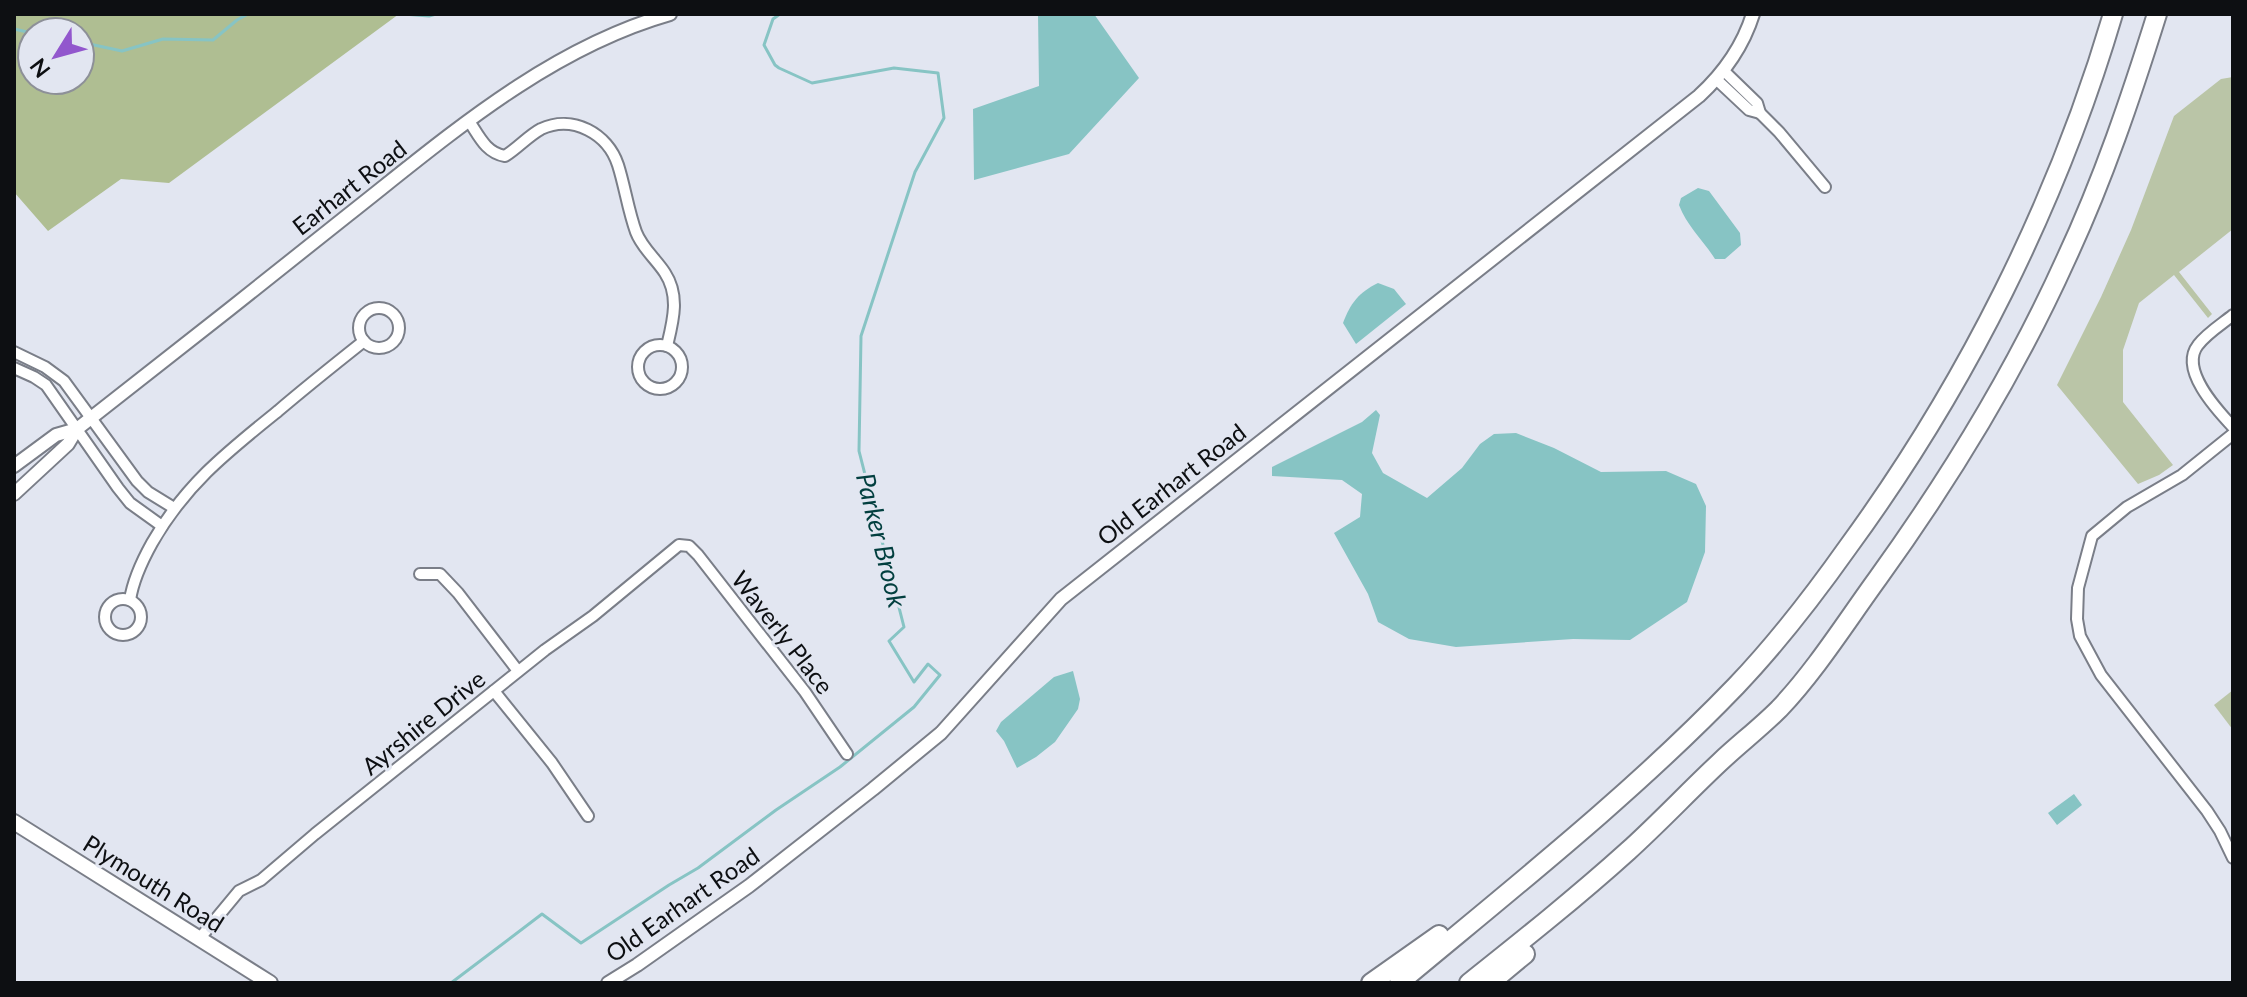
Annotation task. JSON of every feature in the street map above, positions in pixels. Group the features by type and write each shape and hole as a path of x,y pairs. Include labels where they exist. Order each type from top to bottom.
{"highway":[{"path":"1399,983 1647,775 1738,684 1830,572 1906,464 1973,349 2047,195 2083,104 2113,14"},
{"path":"1490,983 1646,852 1738,759 1825,652 1918,522 1964,452 2036,324 2088,209 2124,118 2157,14"},
{"path":"1469,983 1610,868 1779,709"},
{"path":"1371,983 1550,858"}],"main road":[{"name":"Plymouth Road","path":"14,822 270,983"}],"street":[{"name":"Earhart Road","path":"14,466 56,435 77,429 92,418 469,121 514,89 614,34 670,14"},
{"name":"Old Earhart Road","path":"608,983 749,886 885,779 941,733 1061,599 1675,114 1720,75 1747,33 1753,14"},
{"path":"1720,75 1757,103 1760,113 1825,187"},
{"path":"469,121 486,147 496,155 505,156 545,127 580,126 606,141 615,154 637,234 671,284 675,313 667,346"},
{"path":"2233,315 2197,346 2192,356 2200,386 2233,427"},
{"path":"130,600 132,587 162,526 217,460 364,341"},
{"path":"653,346 667,346 679,355 682,362 680,378 669,388 654,389 642,381 639,360 653,346"},
{"path":"14,352 58,376 137,481 148,492 174,508"},
{"path":"14,368 46,385 130,503 162,526"},
{"name":"Earhart Road","path":"14,494 68,444 77,429"},
{"path":"2233,434 2182,475 2127,507 2092,536 2076,603 2080,636 2091,660 2207,811 2233,858"},
{"name":"Ayrshire Drive","path":"200,938 239,891 261,880 679,545"},
{"name":"Waverly Place","path":"679,545 689,546 698,555 805,692 847,754"},
{"path":"420,574 440,574 518,671"},
{"path":"494,691 552,763 588,816"}],"shaded area":[{"path":"14,14 399,14 169,183 121,179 48,231 14,192"},
{"path":"1038,14 1094,14 1139,78 1069,154 974,180 973,109 1039,86"},
{"path":"2233,77 2233,229 2179,272 2212,314 2208,318 2174,275 2139,303 2123,350 2123,402 2173,465 2138,484 2057,385 2131,230 2174,116 2221,79"},
{"path":"1698,188 1709,191 1740,233 1741,245 1725,259 1715,259 1682,213 1679,205 1681,198"},
{"path":"1378,283 1394,289 1406,304 1356,344 1343,323 1356,299"},
{"path":"1376,410 1380,415 1372,453 1383,473 1427,498 1462,468 1480,444 1494,434 1516,433 1601,472 1666,471 1696,484 1706,506 1705,552 1687,602 1630,640 1573,639 1456,647 1409,639 1378,622 1368,594 1334,533 1360,517 1362,494 1342,480 1272,476 1272,467 1362,422"},
{"path":"1073,671 1080,699 1078,709 1055,742 1017,768 996,731 1001,722 1054,677"},
{"path":"2233,690 2233,730 2214,705"},
{"path":"2074,794 2082,805 2057,825 2048,813"}],"waterway":[{"path":"96,45 122,51 163,39 213,40 248,14"},
{"path":"403,14 436,14"},
{"name":"Parker Brook","path":"451,983 542,914 581,943 698,868 840,767 914,707 940,675 928,664 914,682 889,641 904,627 859,451 861,336 915,172 944,118 938,73 894,68 812,83 775,65 764,45 773,19 780,14"}]}
